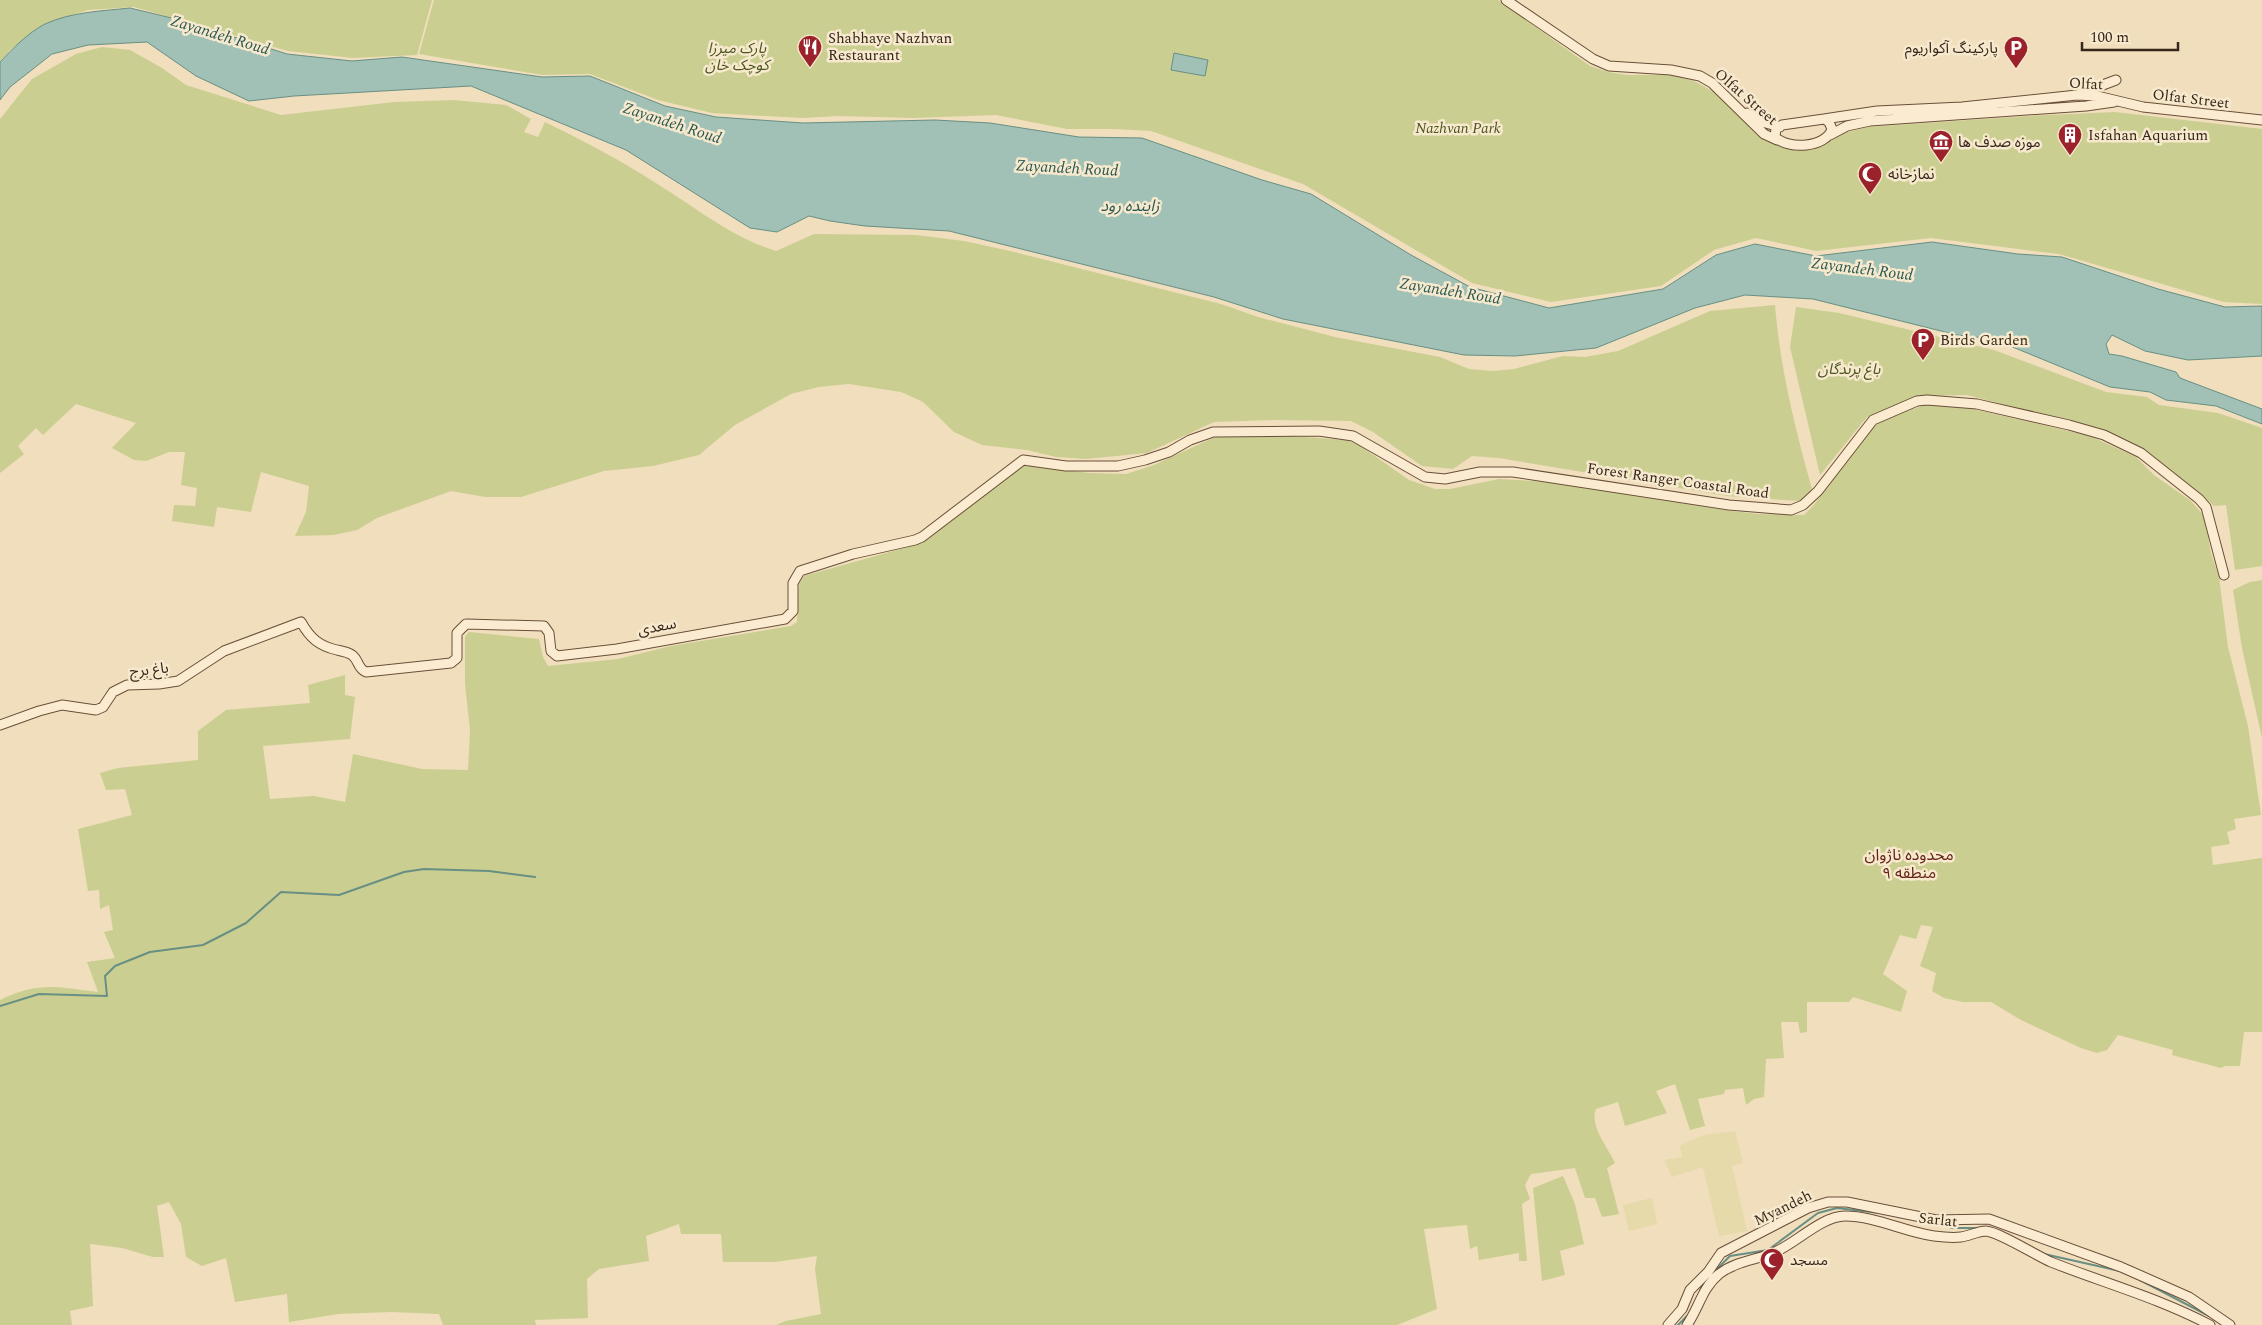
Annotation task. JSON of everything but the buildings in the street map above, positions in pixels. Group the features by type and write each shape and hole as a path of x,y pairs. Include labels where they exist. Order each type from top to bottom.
{"street":[{"name":"Olfat Street","path":"1506,0 1593,59 1610,66 1687,72 1712,83 1731,100 1738,111 1764,134 1777,140"},
{"path":"2086,106 2082,95 2116,80"},
{"name":"Olfat","path":"1780,126 1877,111 1962,107 2082,95 2106,98 2117,102"},
{"path":"1731,100 1762,122 1780,126 1774,134 1777,140"},
{"name":"Olfat Street","path":"2117,102 2198,114 2262,120"},
{"name":"Olfat","path":"1777,140 1798,144 1811,144 1847,126 1870,121 2086,106 2117,102"},
{"path":"1846,116 1841,119 1841,123 1847,126"},
{"path":"1824,119 1832,125 1830,135"},
{"name":"Forest Ranger Coastal Road","path":"1023,460 1066,466 1118,466 1170,452 1190,440 1213,432 1319,431 1353,436 1425,476 1445,479 1480,472 1513,472 1729,505 1791,510 1803,505 1818,491 1873,420 1917,401 1954,401 1976,404 2069,425 2104,436 2141,453 2199,499 2206,507 2224,575"},
{"name":"سعدی","path":"301,622 312,639 323,646 344,651 353,656 360,669 366,672 451,663 457,658 457,632 466,624 544,626 549,633 551,651 557,656 617,649 785,619 793,611 793,583 800,571 853,554 914,540 922,536 1023,460"},
{"name":"باغ برج","path":"0,725 39,710 62,705 96,710 104,707 113,692 127,685 178,681 224,652 301,622"},
{"name":"Myandeh","path":"1668,1325 1682,1309 1690,1290 1708,1272 1721,1253 1808,1208 1828,1202 1847,1202 1936,1220 1989,1219 2121,1267 2185,1304 2230,1325"},
{"name":"Sarlat","path":"1688,1325 1694,1316 1703,1292 1720,1274 1738,1264 1776,1252 1831,1219 1845,1216 1873,1220 1935,1236 1960,1237 1987,1231 2050,1261 2115,1284 2185,1304 2210,1325"},
{"path":"2115,1284 2121,1267"}],"shaded area":[{"path":"1735,1131 1743,1163 1732,1166 1747,1231 1719,1236 1703,1167 1672,1177 1664,1160 1682,1157 1680,1146 1691,1140 1705,1135"},
{"path":"1652,1198 1657,1224 1629,1231 1623,1205"}],"green space":[{"path":"0,0 432,0 417,55 353,58 288,51 134,7 88,10 44,24 11,49 0,61"},
{"name":"Nazhvan Park","path":"434,0 1498,0 1590,66 1608,72 1627,75 1672,75 1694,81 1714,92 1759,137 1796,151 1827,144 1839,134 1867,127 2029,116 2115,112 2262,129 2262,304 2224,302 2059,254 1931,238 1816,251 1756,238 1714,250 1661,286 1551,302 1472,283 1303,184 1151,131 1067,129 996,115 914,118 838,116 802,118 712,113 658,100 590,74 542,75 419,54"},
{"path":"102,47 130,50 162,68 186,85 281,115 394,102 454,100 506,105 531,119 524,132 538,137 545,122 631,168 729,230 776,251 814,234 916,235 964,241 1221,304 1258,317 1335,337 1440,357 1469,369 1493,371 1514,369 1563,356 1585,357 1618,351 1710,311 1775,305 1780,352 1789,398 1812,489 1800,501 1727,496 1499,458 1472,456 1453,469 1422,466 1373,432 1351,421 1275,420 1214,422 1147,453 1086,459 1056,457 1027,450 982,445 954,432 923,402 901,392 849,384 819,387 791,394 735,425 699,455 653,466 604,471 521,497 485,497 451,491 377,518 357,530 334,535 295,536 306,512 309,486 261,472 251,512 217,507 214,527 172,521 174,505 195,506 197,488 181,485 185,452 169,452 146,461 134,460 112,448 136,423 76,404 43,435 36,428 18,446 24,454 0,473 0,119 32,79 76,54"},
{"name":"باغ پرندگان","path":"1796,307 1839,313 1994,350 2106,392 2147,397 2159,405 2218,413 2262,428 2262,566 2235,570 2226,505 2214,506 2147,451 2102,430 1967,395 1916,396 1867,417 1820,475 1790,347"},
{"path":"1927,404 1973,409 2090,436 2136,457 2154,475 2191,501 2204,516 2211,553 2219,577 2228,647 2248,726 2261,815 2234,819 2236,829 2227,832 2230,844 2211,847 2213,865 2262,858 2262,1032 2244,1032 2240,1066 2225,1066 2221,1068 2172,1055 2173,1050 2118,1035 2107,1050 2097,1053 2081,1048 2021,1020 1991,1002 1963,1002 1944,998 1932,991 1936,973 1920,966 1933,927 1921,925 1916,939 1900,935 1883,974 1907,991 1901,1012 1853,997 1849,1002 1807,1002 1807,1032 1800,1033 1798,1022 1781,1022 1784,1058 1766,1059 1764,1097 1754,1099 1746,1105 1743,1088 1725,1090 1724,1094 1698,1099 1705,1126 1690,1130 1675,1084 1656,1091 1667,1113 1625,1126 1618,1102 1596,1109 1595,1123 1597,1130 1615,1163 1607,1168 1619,1214 1602,1217 1595,1198 1585,1198 1575,1168 1531,1174 1525,1185 1530,1199 1522,1204 1527,1261 1519,1261 1519,1253 1479,1260 1477,1246 1470,1249 1467,1225 1424,1229 1437,1309 1397,1325 776,1325 786,1321 821,1314 815,1269 817,1256 775,1262 723,1262 721,1234 681,1234 679,1224 646,1236 649,1261 599,1269 587,1279 588,1318 535,1320 536,1325 443,1325 439,1314 392,1312 338,1314 289,1322 287,1294 235,1302 226,1258 202,1266 186,1257 181,1224 169,1202 157,1206 164,1257 153,1257 122,1248 90,1244 93,1306 70,1311 72,1325 0,1325 0,1000 26,990 48,987 98,992 87,962 115,958 104,932 113,930 109,905 100,909 99,890 88,891 78,829 132,815 125,789 106,790 100,773 118,768 198,760 198,731 226,710 310,703 308,685 345,675 345,695 355,697 350,739 263,746 270,799 314,796 345,802 353,754 422,769 468,770 470,730 465,684 465,637 469,632 539,639 543,657 548,666 618,659 671,646 791,626 797,622 799,584 804,576 911,546 925,540 1024,465 1089,473 1126,474 1154,465 1215,437 1277,435 1347,440 1359,445 1409,480 1435,489 1450,489 1499,479 1551,482 1732,511 1758,514 1804,515 1813,506 1875,423"},
{"path":"2262,580 2262,738 2242,648 2233,590 2250,582"},
{"path":"1563,1176 1575,1204 1584,1244 1560,1251 1565,1275 1542,1281 1533,1188"}],"water":[{"name":"زاینده رود","path":"130,8 184,21 287,54 352,61 402,57 542,77 590,76 665,106 716,117 803,123 935,120 990,123 1079,137 1142,138 1262,180 1311,194 1411,255 1470,287 1549,308 1663,289 1716,255 1755,244 1816,256 1932,242 2018,254 2062,257 2158,289 2225,307 2262,306 2262,356 2188,360 2145,351 2112,335 2106,344 2109,354 2176,372 2180,378 2262,409 2262,424 2216,406 2166,400 2150,392 2110,387 1993,339 1957,335 1813,299 1745,295 1695,308 1596,348 1515,356 1464,355 1283,319 1214,297 949,231 865,226 809,216 777,232 750,228 626,150 471,86 294,96 249,101 196,76 147,42 88,45 52,54 10,87 0,100 0,62 33,31 45,24 65,17"},
{"path":"1174,53 1208,60 1205,76 1171,70"}],"waterway":[{"path":"0,1006 39,994 107,996 105,976 115,966 150,952 203,945 246,923 281,892 339,895 404,872 424,869 489,871 535,877"},
{"path":"1711,1275 1730,1256 1768,1250 1818,1213 1837,1208 1880,1213"},
{"path":"1936,1224 1952,1228 1978,1228"},
{"path":"2044,1254 2120,1271"},
{"path":"2140,1280 2209,1316"},
{"path":"1700,1291 1704,1282"},
{"path":"1678,1325 1688,1315"}],"place":[{"name":"Shabhaye Nazhvan Restaurant","path":"810,68"},
{"name":"پارکینگ آکواریوم","path":"2016,69"},
{"name":"Isfahan Aquarium","path":"2070,156"},
{"name":"موزه صدف ها","path":"1941,163"},
{"name":"نمازخانه","path":"1870,195"},
{"name":"Birds Garden","path":"1923,361"},
{"name":"مسجد","path":"1772,1281"}],"district":[{"name":"محدوده ناژوان منطقه ۹","path":"1909,864"}],"water label":[{"name":"Zayandeh Roud","path":"220,35"},
{"name":"Zayandeh Roud","path":"672,123"},
{"name":"Zayandeh Roud","path":"1067,168"},
{"name":"Zayandeh Roud","path":"1862,269"},
{"name":"Zayandeh Roud","path":"1450,291"}],"park label":[{"name":"پارک میرزا کوچک خان","path":"737,56"}]}
